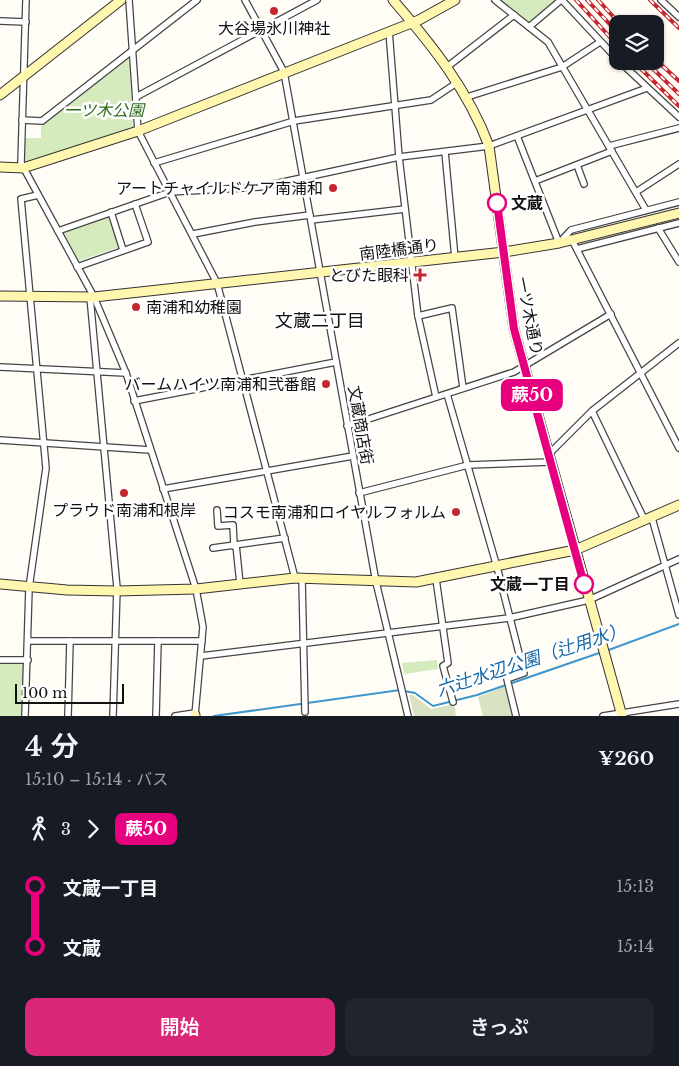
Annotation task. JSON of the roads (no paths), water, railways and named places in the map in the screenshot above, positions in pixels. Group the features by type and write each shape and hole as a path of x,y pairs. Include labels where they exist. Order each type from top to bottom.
{"street":[{"path":"26,0 21,163 77,267 126,372 196,589 203,627 195,715 174,716"},
{"path":"0,95 121,0"},
{"path":"129,0 138,131 217,283 266,472 298,579 305,712"},
{"path":"22,120 42,121 197,0"},
{"name":"文蔵商店街","path":"245,0 284,72 376,582 408,716"},
{"path":"136,97 317,0"},
{"name":"一ツ木通り","path":"393,0 458,82 467,97 489,146 513,320 549,458 622,715"},
{"path":"0,167 23,168 138,131 419,20 456,0"},
{"path":"495,0 548,42 646,210"},
{"path":"529,27 562,0 609,52"},
{"path":"661,0 678,15"},
{"path":"447,67 514,14"},
{"path":"0,21 26,22"},
{"path":"389,31 399,157 411,263 418,316 436,397"},
{"path":"467,97 562,66 600,42"},
{"path":"628,70 679,117"},
{"path":"154,163 294,121 432,100 458,82"},
{"path":"58,231 170,192 260,187 399,157 489,146 647,88"},
{"path":"535,181 576,165 610,148 679,128"},
{"path":"517,136 559,243 571,230 679,202"},
{"path":"446,152 455,258"},
{"path":"636,192 679,164"},
{"path":"576,165 584,184"},
{"path":"25,716 29,588 46,468 21,199 38,195"},
{"path":"77,267 148,242 135,204"},
{"path":"193,234 254,222 405,210"},
{"path":"111,212 123,250"},
{"name":"南陸橋通り","path":"0,296 92,297 455,258 559,243 679,213"},
{"path":"577,249 679,223"},
{"path":"658,228 679,262"},
{"path":"572,240 679,448"},
{"path":"92,297 117,591 113,716"},
{"path":"418,316 452,308 463,388"},
{"path":"347,426 514,372 611,314"},
{"path":"359,493 468,466 549,458 592,411 679,343"},
{"path":"134,401 336,362"},
{"path":"0,367 126,372"},
{"path":"447,394 497,567 524,673 506,679 516,716"},
{"path":"592,411 649,520 666,565 679,615"},
{"path":"0,440 150,450"},
{"path":"163,489 352,456"},
{"path":"0,584 29,588 117,591 196,589 298,579 412,583 575,550 679,506"},
{"path":"217,510 218,526 233,525 240,584"},
{"path":"213,548 285,538"},
{"path":"201,656 509,618 589,600 679,559"},
{"path":"436,579 448,662 443,666 453,702"},
{"path":"28,641 202,641"},
{"path":"68,716 70,641"},
{"path":"156,716 158,641"},
{"path":"0,660 28,660"},
{"path":"603,716 622,715 679,704"}],"waterway":[{"name":"六辻水辺公園（辻用水）","path":"606,651 679,624"},
{"name":"六辻水辺公園（辻用水）","path":"404,691 415,693 433,706 477,695 602,652"},
{"name":"六辻水辺公園（辻用水）","path":"214,716 400,690"}],"railway":[{"path":"576,0 609,36"},
{"path":"587,0 609,23"},
{"path":"598,0 612,15"},
{"path":"650,0 679,28"},
{"path":"664,67 679,81"},
{"path":"642,70 679,106"},
{"path":"654,70 679,94"}],"place":[{"name":"大谷場氷川神社","path":"274,11"},
{"name":"アートチャイルドケア南浦和","path":"333,188"},
{"name":"文蔵","path":"497,203"},
{"name":"とびた眼科","path":"420,275"},
{"name":"南浦和幼稚園","path":"136,307"},
{"name":"バームハイツ南浦和弐番館","path":"326,384"},
{"name":"プラウド南浦和根岸","path":"124,493"},
{"name":"コスモ南浦和ロイヤルフォルム","path":"456,512"},
{"name":"文蔵一丁目","path":"584,584"}],"district":[{"name":"文蔵二丁目","path":"320,321"}],"park label":[{"name":"一ツ木公園","path":"104,110"}]}
